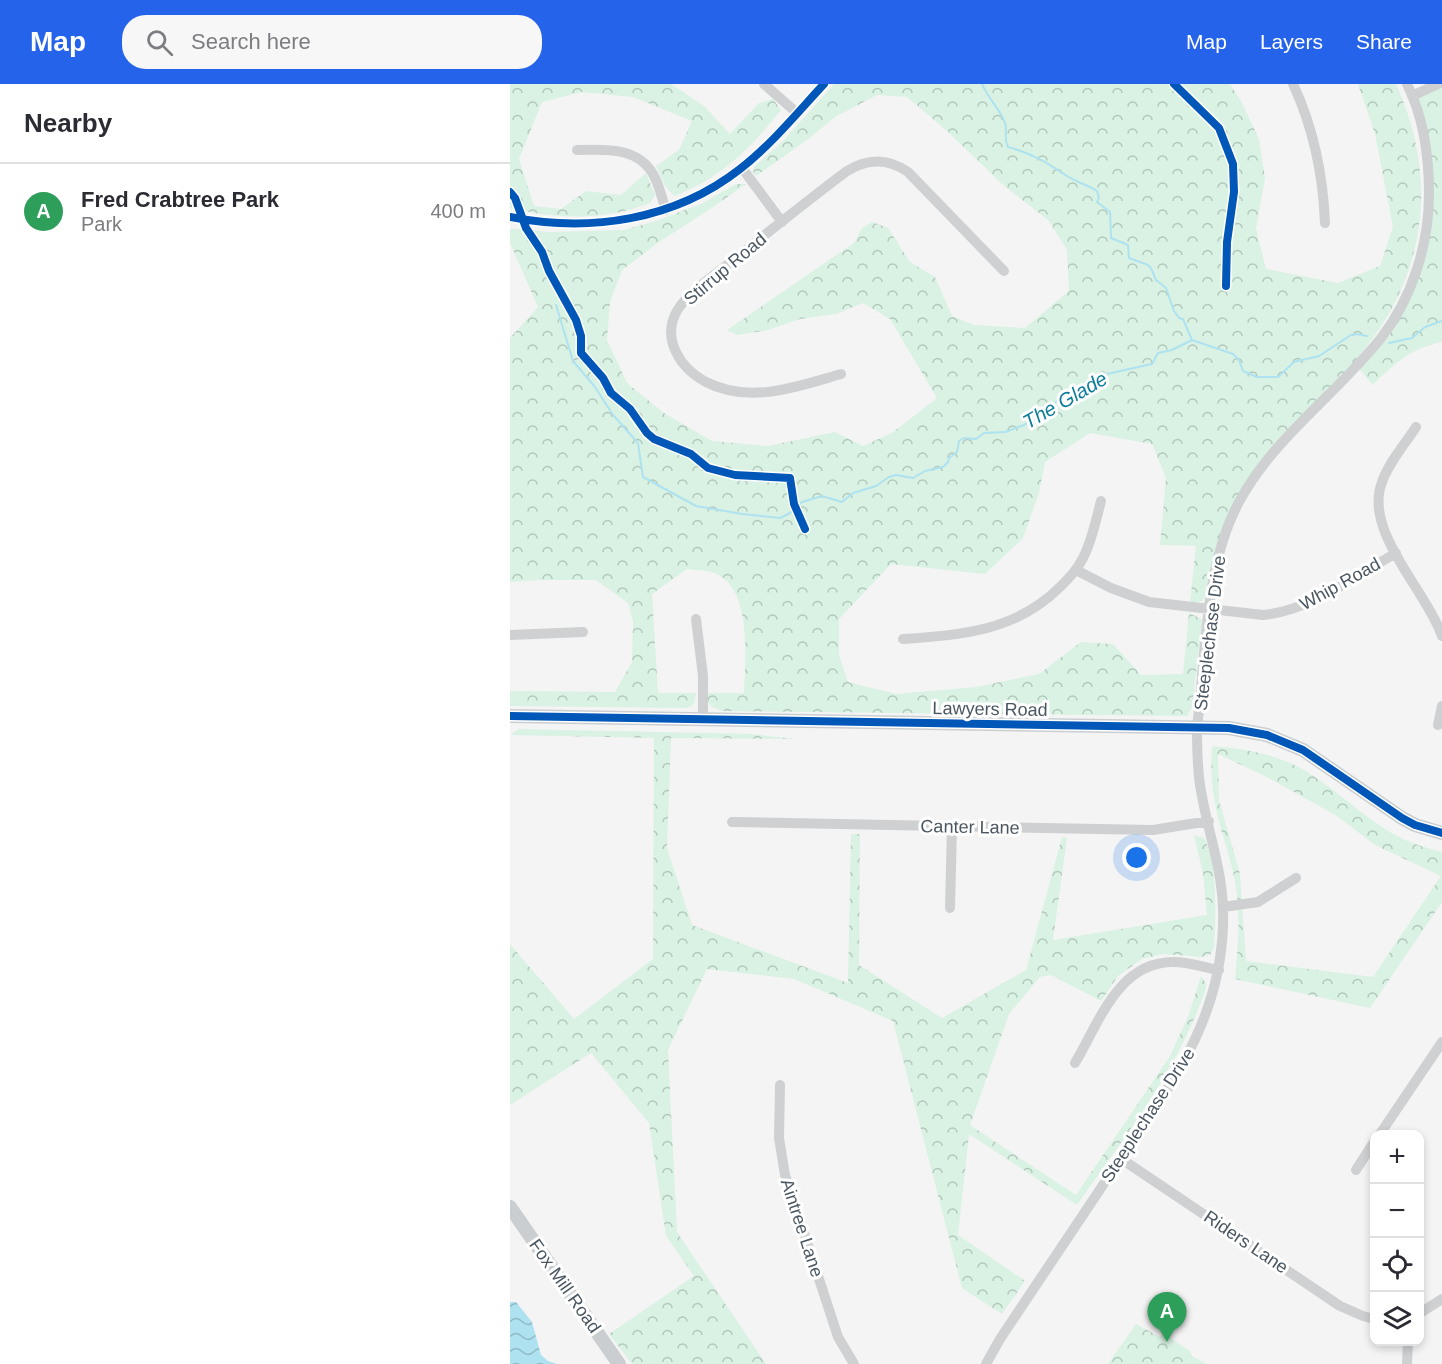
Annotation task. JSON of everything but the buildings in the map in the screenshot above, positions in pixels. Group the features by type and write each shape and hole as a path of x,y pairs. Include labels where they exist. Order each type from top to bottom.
{"main road":[{"name":"Lawyers Road","path":"510,716 1197,728 1249,731 1284,741 1318,759 1402,818 1423,828 1442,833"},
{"name":"Fox Mill Road","path":"510,1207 619,1364"}],"street":[{"path":"764,84 797,113"},
{"path":"510,218 548,224 599,224 666,210 712,188 742,168 824,84"},
{"path":"1293,84 1309,123 1316,148 1325,223"},
{"name":"Steeplechase Drive","path":"986,1364 1000,1339 1182,1066 1207,1015 1219,970 1223,907 1217,856 1198,773 1197,728 1210,609 1221,546 1238,503 1275,449 1355,368 1381,338 1398,312 1408,290 1422,248 1429,203 1427,156 1420,119 1407,84"},
{"path":"1412,96 1438,84"},
{"path":"577,150 615,150 637,157 650,169 666,210"},
{"name":"Stirrup Road","path":"841,375 780,391 735,392 698,377 688,369 675,352 671,324 680,306 688,297 855,166 864,162 892,163 908,172 1004,271"},
{"name":"Stirrup Road","path":"742,168 782,222"},
{"path":"1416,427 1388,471 1379,490 1380,520 1396,553 1435,619 1442,636"},
{"path":"903,639 982,630 1015,620 1043,603 1076,570 1087,548 1101,501"},
{"name":"Whip Road","path":"1076,570 1139,599 1168,606 1263,615 1307,605 1396,553"},
{"path":"696,619 702,667 703,719"},
{"path":"510,635 583,632"},
{"path":"1438,725 1442,706"},
{"name":"Canter Lane","path":"732,822 1153,830 1209,821"},
{"path":"950,908 952,826"},
{"path":"1223,907 1258,902 1296,878"},
{"path":"1075,1063 1109,1003 1120,987 1138,971 1149,966 1172,962 1219,970"},
{"path":"1383,1130 1442,1042"},
{"name":"Aintree Lane","path":"780,1085 779,1138 785,1174 838,1337 854,1364"},
{"path":"1356,1170 1370,1148"},
{"name":"Riders Lane","path":"1120,1158 1340,1306 1370,1318"},
{"path":"1424,1310 1442,1299"},
{"path":"1407,1364 1408,1346"}],"green space":[{"path":"510,84 671,84 704,106 730,134 759,103 773,99 781,110 758,137 720,172 674,196 665,186 656,166 679,150 692,121 633,97 582,92 542,102 519,159 534,206 561,209 586,191 621,195 646,173 655,195 650,203 633,209 598,215 563,216 510,208"},
{"path":"834,84 1230,84 1241,101 1259,139 1265,178 1256,229 1266,269 1338,283 1380,266 1393,227 1375,134 1358,84 1396,84 1410,121 1418,158 1421,195 1418,231 1410,266 1396,300 1377,332 1353,363 1274,444 1251,474 1207,594 1202,601 1190,603 1196,546 1160,545 1166,478 1152,444 1090,433 1045,462 1039,493 1023,538 985,574 891,564 839,619 839,655 848,682 896,694 976,687 1039,674 1081,642 1113,644 1141,675 1183,674 1189,613 1201,619 1202,624 1192,707 1187,716 723,711 712,707 708,702 708,693 744,693 745,645 741,609 727,581 711,572 687,569 652,594 658,693 696,693 692,705 685,708 510,706 510,691 615,692 632,662 633,621 628,603 596,580 510,582 510,338 538,307 510,243 510,229 548,232 624,230 659,220 703,203 736,184 746,184 659,242 622,270 610,302 607,340 627,383 664,413 712,441 768,446 835,432 863,446 892,433 937,398 890,319 863,303 836,314 800,319 768,330 737,335 727,330 854,243 862,228 872,222 888,228 910,262 935,277 952,316 974,325 1025,328 1069,291 1067,250 1049,221 1002,184 946,130 907,97 877,95 835,117 756,176 753,172 754,167 783,141"},
{"path":"1442,84 1442,342 1413,352 1388,370 1373,385 1360,370 1416,269 1429,179 1412,96"},
{"path":"519,729 752,734 794,739 671,738 667,848 692,925 848,983 851,834 860,834 859,965 942,1018 1026,970 1062,837 1067,838 1053,940 1207,915 1203,873 1194,835 1204,838 1212,861 1215,891 1214,947 1211,954 1202,957 1163,954 1142,959 1118,976 1101,1001 1051,975 1040,977 1009,1014 970,1125 1076,1195 1170,1056 1188,1017 1201,976 1206,983 1195,1018 1166,1074 1077,1205 969,1134 958,1235 1025,1281 1002,1314 962,1288 893,1021 794,979 707,969 668,1050 677,1232 766,1364 632,1364 609,1334 694,1276 666,1236 649,1123 591,1053 510,1105 510,944 574,1019 653,959 654,738 510,735"},
{"path":"1212,746 1260,753 1288,762 1317,778 1399,837 1442,852 1442,902 1370,1008 1235,979 1238,930 1237,894 1213,791","holes":["1218,754 1265,776 1337,816 1375,845 1441,876 1373,977 1246,961 1240,874 1219,800"]},
{"path":"1136,1324 1160,1337 1163,1333 1206,1364 1108,1364"}],"water":[{"path":"510,1302 516,1302 532,1322 541,1355 557,1364 510,1364"}],"waterway":[{"path":"982,84 1005,123 1008,147 1039,159 1097,191 1099,198 1097,202 1110,212 1111,238 1128,245 1129,258 1151,268 1156,280 1166,288 1174,311 1179,318 1183,319 1192,340"},
{"name":"The Glade","path":"556,305 573,361 595,387 613,415 638,443 643,477 696,506 780,518 790,513 802,502 822,496 842,502 853,493 876,486 889,477 896,475 913,478 925,471 943,467 957,452 959,441 964,438 976,439 984,433 1005,432 1024,425 1046,413 1057,401 1076,398 1083,387 1091,386 1102,375 1152,364 1158,353 1172,350 1192,340 1233,354 1239,360 1243,371 1257,377 1278,377 1294,362 1319,356 1351,335 1367,336"},
{"name":"The Glade","path":"1389,343 1412,338 1425,327 1442,321"}],"cycle path":[{"path":"510,217 540,222 601,222 660,211 688,200 715,186 751,160 824,84"},
{"path":"1174,84 1219,128 1233,164 1234,192 1227,242 1226,286"},
{"path":"510,192 515,198 526,228 542,252 549,271 576,320 581,336 581,353 603,378 611,393 630,409 654,439 691,454 708,468 735,475 790,478 794,504 805,529"},
{"path":"510,716 1229,728 1267,735 1303,750 1402,818 1415,825 1442,833"}],"place":[{"name":"Fred Crabtree Park","path":"1167,1342"}]}
